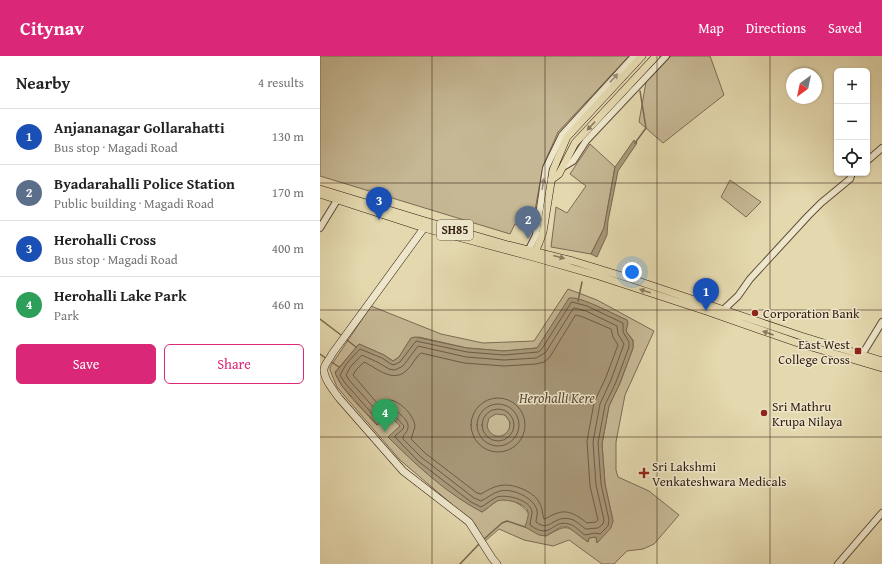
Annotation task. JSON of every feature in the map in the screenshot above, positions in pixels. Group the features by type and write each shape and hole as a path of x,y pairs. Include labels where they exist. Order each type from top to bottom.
{"main road":[{"path":"532,252 539,243 543,232 553,170 567,137 642,56"},
{"path":"551,180 559,174 575,143 656,56"},
{"name":"SH85","path":"320,189 338,198"},
{"name":"SH85","path":"320,194 507,248 532,252 590,270 717,316 798,343 860,358 882,361"},
{"path":"424,224 332,354 325,366 325,375 335,393 392,460 409,476 468,522 497,564"},
{"name":"SH85","path":"590,270 635,280 860,358 882,368"}],"street":[{"path":"532,252 546,168 556,145 562,134 634,56"},
{"path":"562,167 573,161 586,141 666,56"},
{"path":"870,158 882,148"},
{"path":"717,316 738,296 750,279 808,216 850,179 851,176"},
{"path":"320,228 338,198"},
{"path":"860,358 882,322"},
{"path":"838,564 882,513"}],"shaded area":[{"path":"320,56 629,56 558,132 543,166 532,227 515,224 510,234 320,176"},
{"path":"671,56 710,56 724,95 663,143 639,122 646,82"},
{"path":"590,144 615,167 604,228 591,254 551,247 556,207 567,213 586,186 570,174"},
{"path":"730,180 761,202 746,217 721,197"},
{"path":"568,289 597,300 654,331 625,395 616,442 616,470 618,477 649,491 679,515 654,544 643,549 627,551 614,564 602,564 569,540 553,546 524,540 499,529 484,542 475,524 400,460 337,387 330,370 330,367 371,306 441,334 483,343 534,341","holes":["573,298 589,303 627,320 626,331 633,340 633,348 620,383 609,406 602,444 605,484 613,521 597,543 596,537 589,538 588,542 568,528 560,529 546,536 526,510 512,500 505,499 497,501 482,512 469,505 433,478 399,447 389,437 400,426 389,415 377,425 359,407 347,392 337,378 335,372 359,344 384,355 393,361 399,357 411,338 419,337 467,348 504,351 537,348"]},
{"path":"498,413 506,417 510,425 506,433 498,437 490,433 486,425 490,417"}],"water":[{"path":"634,140 637,143 618,171 608,221 607,235 597,257 591,254 604,228 615,167"},
{"name":"Herohalli Kere","path":"569,298 574,298 598,306 627,320 628,323 626,331 633,341 633,348 620,383 609,406 602,444 605,484 613,521 611,528 597,543 596,537 589,538 588,542 568,527 561,527 546,536 539,535 525,527 528,512 523,506 515,502 505,500 497,501 482,512 456,497 421,468 388,437 400,426 389,415 377,425 342,386 335,373 359,344 384,355 393,361 399,357 411,338 415,337 467,348 504,351 537,348","holes":["496,414 505,415 510,422 507,432 500,436 492,434 487,426 489,418"]}],"waterway":[{"path":"635,143 646,128 640,91"},
{"path":"578,301 582,282"},
{"path":"320,319 341,335"},
{"path":"347,340 356,347"},
{"path":"320,354 327,359"},
{"path":"330,361 339,367"},
{"path":"483,540 502,523 507,521 525,527"},
{"path":"460,564 479,544"}],"place":[{"name":"Herohalli Cross","path":"379,220"},
{"name":"Byadarahalli Police Station","path":"528,239"},
{"name":"Anjananagar Gollarahatti","path":"706,311"},
{"name":"Corporation Bank","path":"755,313"},
{"name":"East West College Cross","path":"858,351"},
{"name":"Sri Mathru Krupa Nilaya","path":"764,413"},
{"name":"Herohalli Lake Park","path":"385,432"},
{"name":"Sri Lakshmi Venkateshwara Medicals","path":"644,473"}]}
